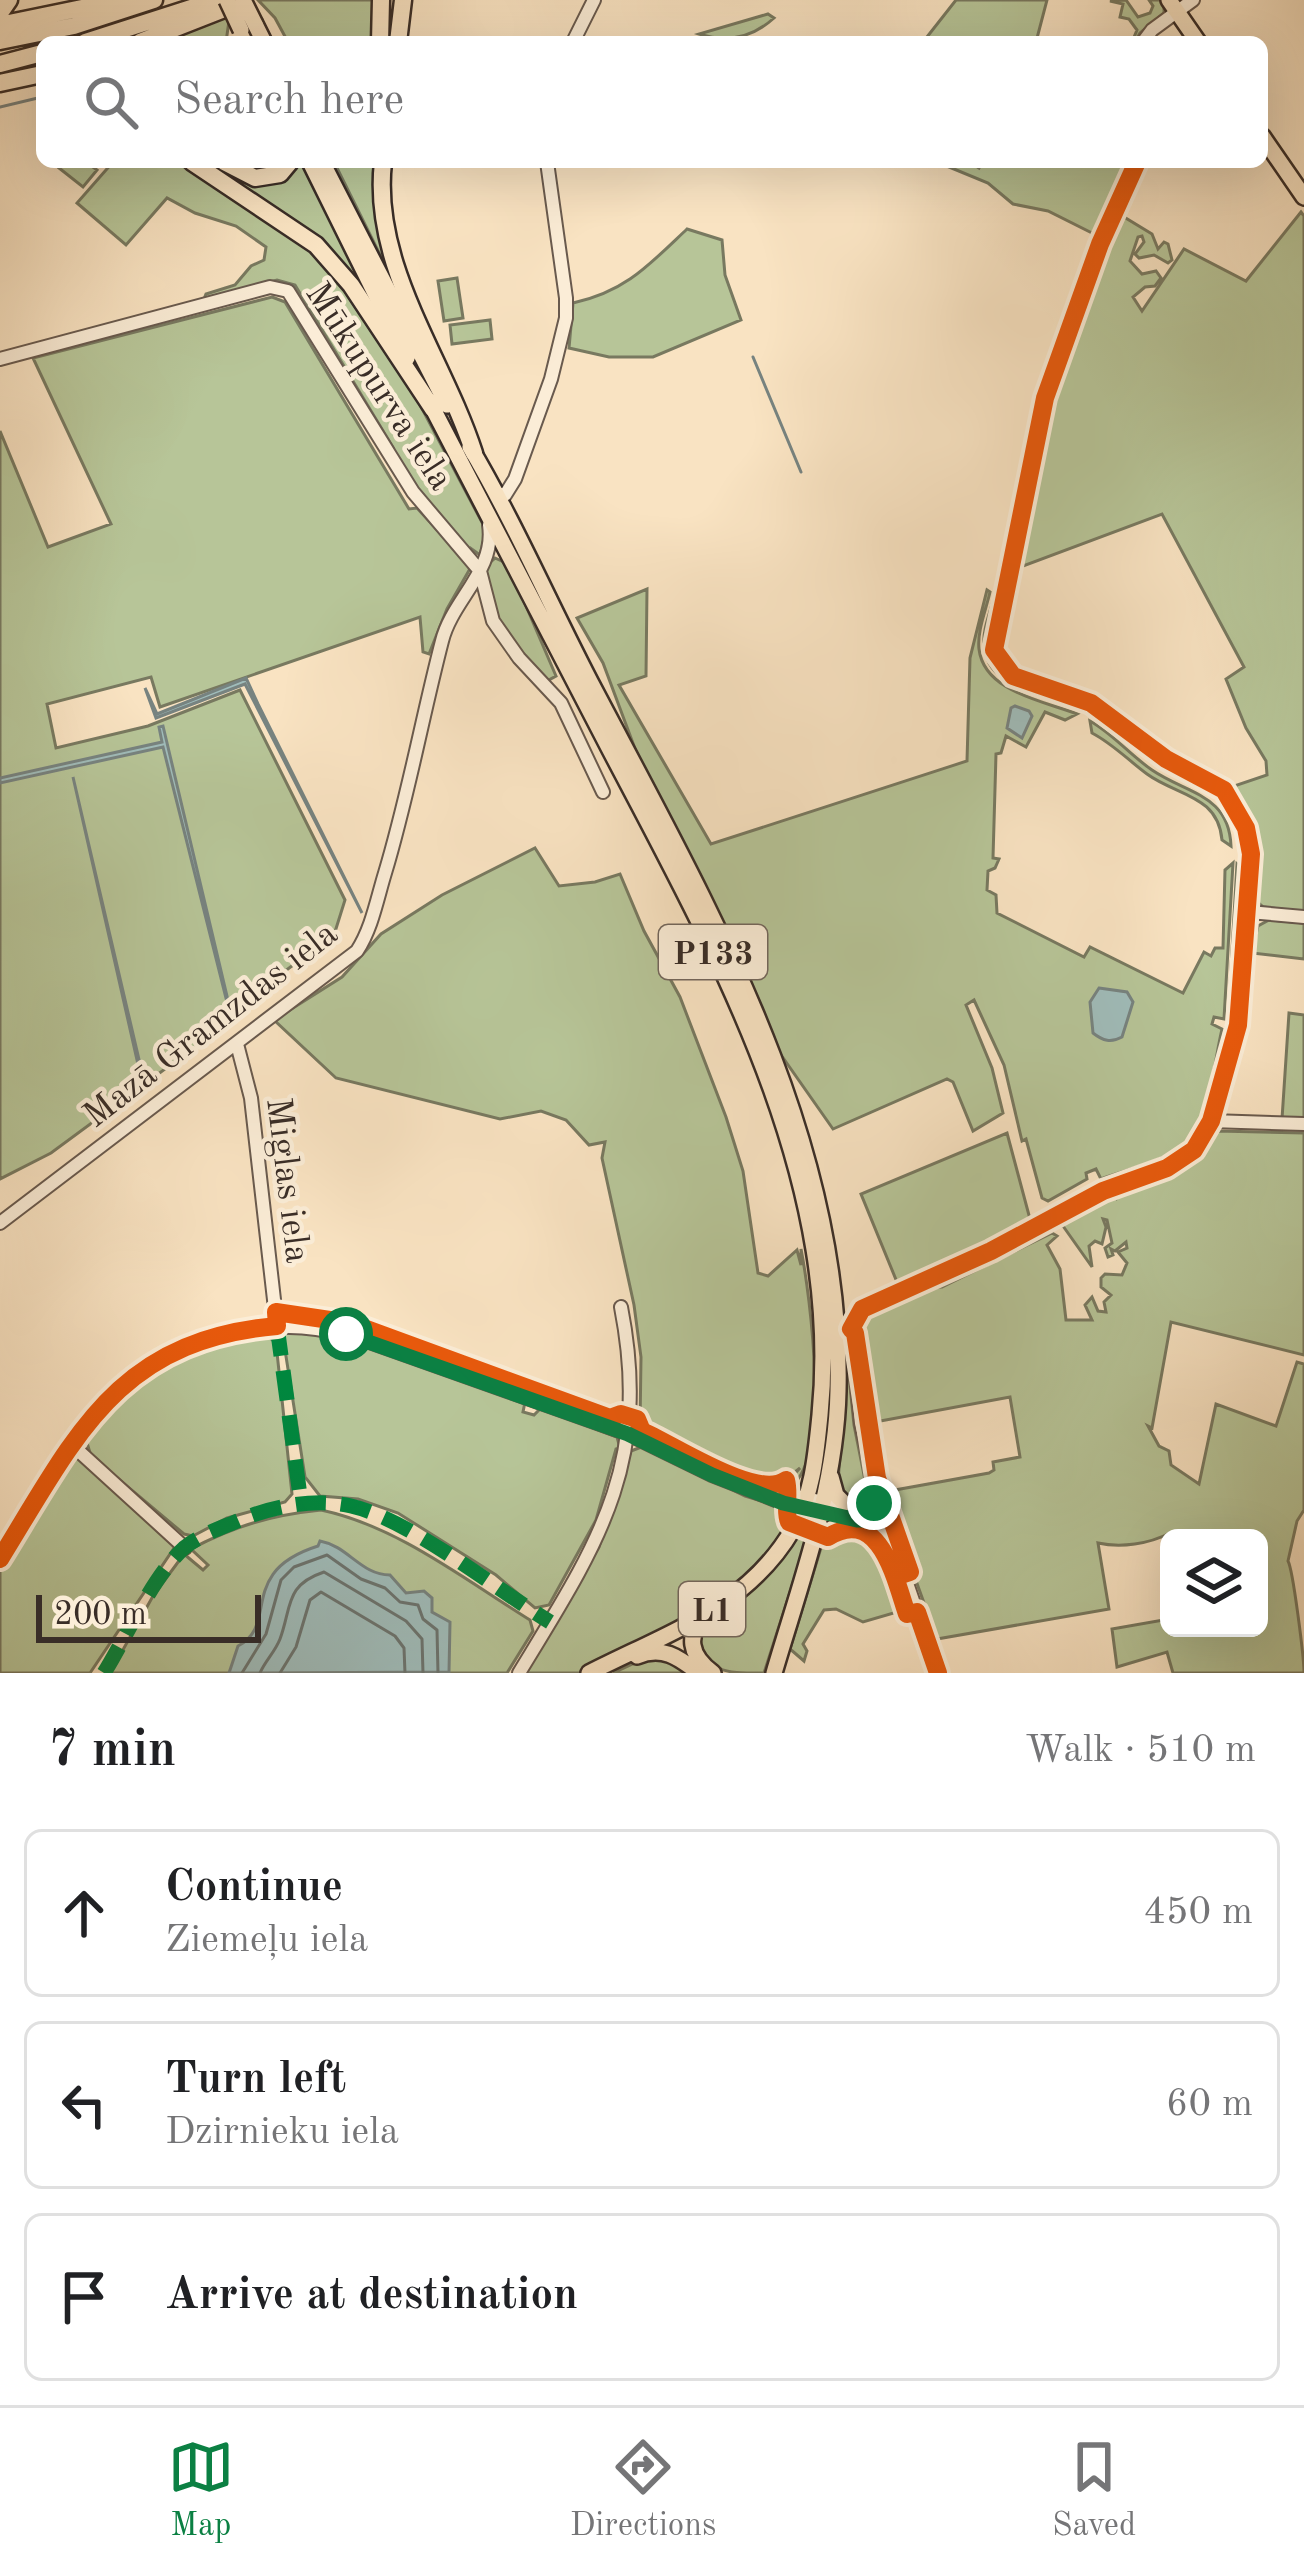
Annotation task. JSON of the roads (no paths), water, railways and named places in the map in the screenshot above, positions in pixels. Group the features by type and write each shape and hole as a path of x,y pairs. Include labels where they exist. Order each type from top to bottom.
{"highway":[{"path":"0,13 9,0"},
{"path":"0,25 121,0"},
{"path":"0,41 74,26 154,0"},
{"path":"104,36 216,0"},
{"path":"155,36 246,0"},
{"path":"380,36 381,0"},
{"path":"399,36 403,0"},
{"path":"0,64 36,55"},
{"path":"0,83 36,77"},
{"path":"201,168 316,244 351,285 433,409"},
{"path":"238,168 260,178 280,174 285,168"},
{"path":"383,168 381,216 387,238 474,453"}],"main road":[{"path":"227,0 248,32"},
{"path":"246,0 248,32"},
{"path":"1173,6 1194,36"},
{"path":"1268,145 1304,197"},
{"name":"P133","path":"313,168 488,518 517,553"},
{"name":"P133","path":"325,168 495,493 517,553 735,968 799,1131 821,1221 836,1324 838,1390 813,1506 813,1539 770,1673"},
{"path":"823,1470 846,1513"},
{"name":"L1","path":"589,1673 720,1605 761,1574 813,1506"},
{"path":"713,1673 695,1657 692,1644 700,1621 720,1605"},
{"path":"607,1673 644,1653 658,1651 699,1673"}],"street":[{"path":"576,36 594,0"},
{"path":"1148,36 1173,6 1193,0"},
{"path":"495,493 506,495 515,479 551,379 566,318 548,168"},
{"path":"866,1520 875,1492 861,1423 852,1322 862,1309 991,1251 1103,1191 1182,1160 1203,1138 1211,1121 1238,1025 1250,843 1237,807 1224,790 1166,759 1091,703 1013,676 994,650 1045,398 1100,244 1134,168"},
{"name":"Mūkupurva iela","path":"0,358 271,286 285,288 413,492 483,565"},
{"path":"515,479 517,553 497,554 483,565 493,621 519,658 561,703 603,792"},
{"name":"Mazā Gramzdas iela","path":"0,1223 346,961 363,941 399,828 445,628 483,565 492,540 488,518"},
{"path":"1249,912 1304,917"},
{"name":"Miglas iela","path":"237,1044 250,1098 278,1326"},
{"path":"1211,1121 1304,1124"},
{"path":"519,1673 592,1551 616,1492 628,1434 630,1361 621,1307"},
{"path":"0,1558 71,1444 102,1404 152,1363 215,1336 278,1326 330,1330 628,1434 712,1475 813,1506 862,1513 899,1560 938,1673"},
{"path":"71,1444 185,1548"},
{"path":"776,1494 823,1470"},
{"path":"813,1539 846,1513"}],"water":[{"path":"246,678 362,913 245,684 156,718 145,688 157,714"},
{"path":"1015,706 1032,716 1022,738 1007,728"},
{"path":"163,726 230,1014 163,747 0,783 0,778 162,742 159,727"},
{"path":"73,777 144,1081 142,1082"},
{"path":"1099,988 1127,992 1133,1002 1118,1039 1093,1033 1090,1002"},
{"path":"320,1541 371,1570 390,1575 406,1593 424,1591 432,1598 432,1612 450,1622 449,1672 229,1673 238,1646 257,1625 268,1583 293,1557"}],"waterway":[{"path":"0,107 36,98"},
{"path":"753,357 801,472"}]}
